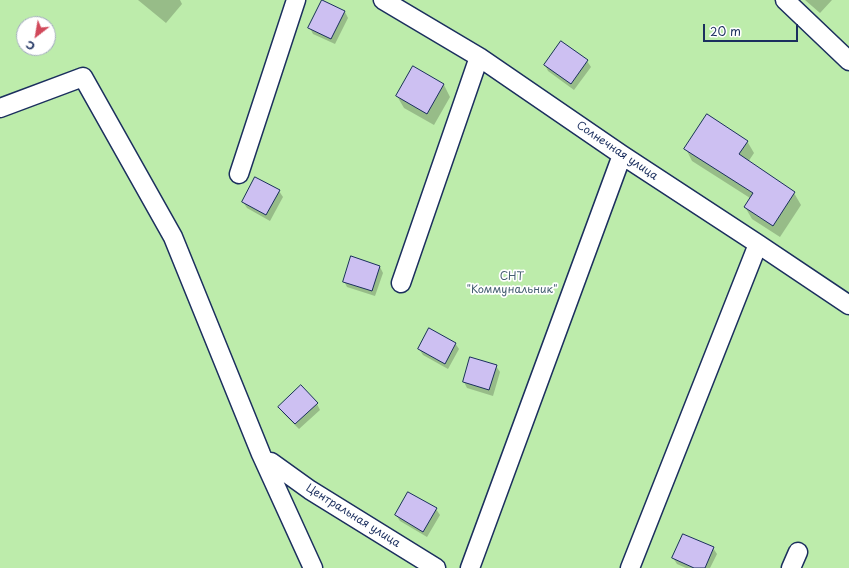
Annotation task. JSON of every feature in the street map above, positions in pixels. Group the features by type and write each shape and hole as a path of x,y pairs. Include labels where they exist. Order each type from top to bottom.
{"lane":[{"path":"239,174 296,0"},
{"name":"Солнечная улица","path":"383,0 479,57 622,155 758,244 849,306"},
{"path":"785,0 849,62"},
{"path":"401,282 479,57"},
{"path":"0,108 83,78 173,237 261,454 313,568"},
{"path":"470,568 622,155"},
{"path":"630,568 758,244"},
{"name":"Центральная улица","path":"271,462 310,490 436,568"}],"green space":[{"name":"СНТ \"Коммунальник\"","path":"0,0 849,0 849,568 0,568"}],"building":[{"path":"322,0 345,11 331,39 308,28"},
{"path":"561,41 588,60 571,84 544,65"},
{"path":"413,66 444,84 427,114 396,96"},
{"path":"707,114 748,141 739,154 795,192 773,226 744,207 753,193 684,149"},
{"path":"255,177 280,190 266,215 242,202"},
{"path":"351,256 380,266 372,291 343,282"},
{"path":"429,328 456,343 445,364 418,349"},
{"path":"470,357 497,365 489,390 463,382"},
{"path":"301,385 318,403 295,424 278,407"},
{"path":"408,492 437,508 423,532 395,515"},
{"path":"683,534 714,547 705,568 694,568 672,558"}]}
